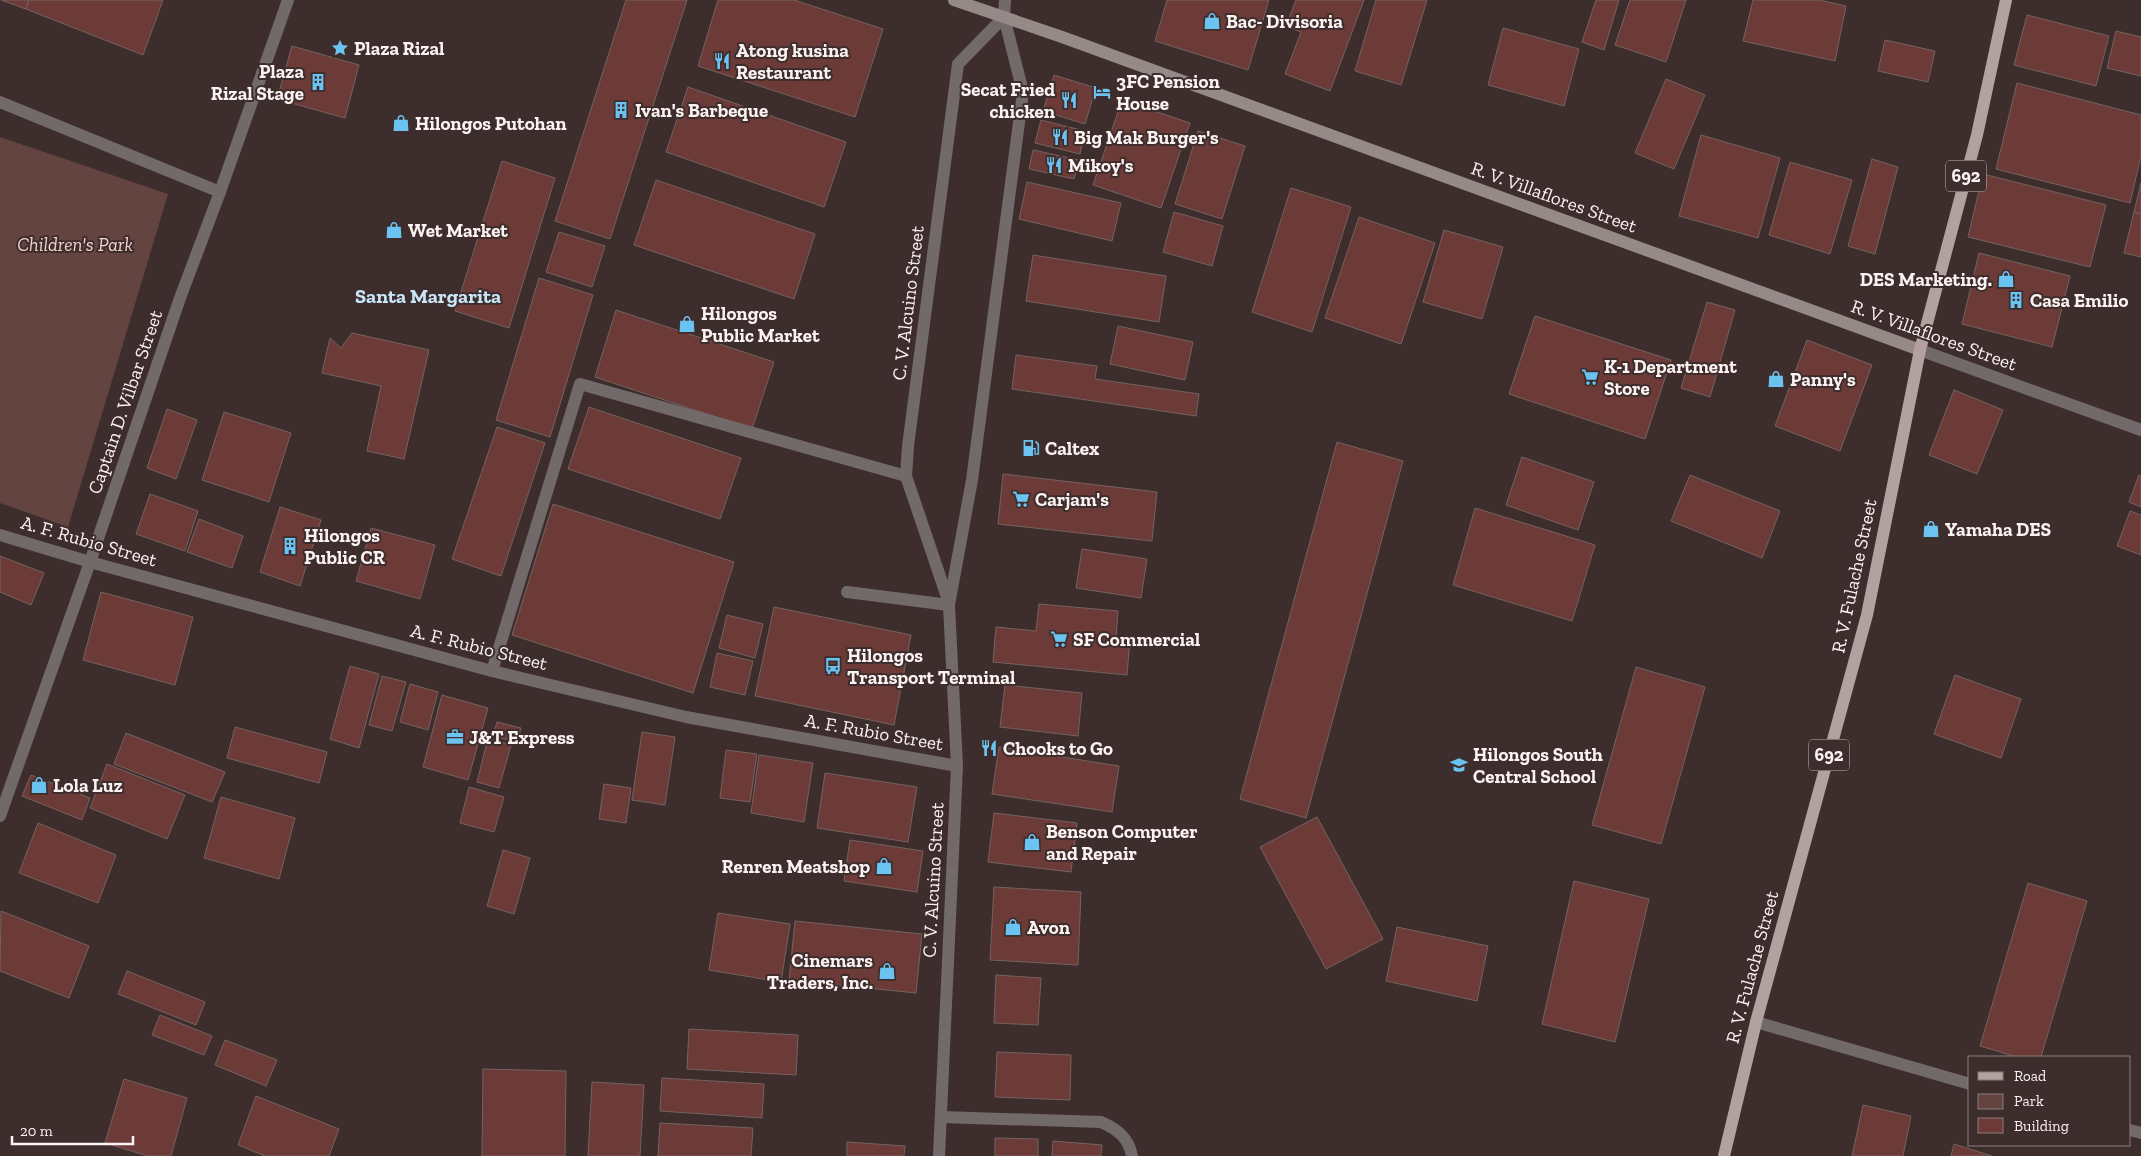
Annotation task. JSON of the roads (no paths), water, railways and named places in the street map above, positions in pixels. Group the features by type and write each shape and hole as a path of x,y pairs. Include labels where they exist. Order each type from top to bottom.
{"main road":[{"name":"R. V. Villaflores Street","path":"954,0 1920,350"},
{"name":"R. V. Fulache Street","path":"1724,1156 1756,1022 1867,616 1920,350 1977,134 2006,0"}],"street":[{"name":"Captain D. Vilbar Street","path":"0,816 90,562 180,298 288,0"},
{"name":"C. V. Alcuino Street","path":"939,1156 957,766 949,606 972,480 1023,92 1004,17 1005,0"},
{"name":"C. V. Alcuino Street","path":"949,606 906,476 908,446 958,64 1004,17"},
{"path":"0,102 220,192"},
{"name":"R. V. Villaflores Street","path":"1920,350 2141,430"},
{"path":"492,671 580,384 906,476"},
{"name":"A. F. Rubio Street","path":"0,535 90,562 492,671 686,716 957,766"},
{"path":"848,592 949,606"},
{"path":"1756,1022 1968,1083"},
{"path":"941,1117 1101,1122 1113,1127 1123,1136 1132,1156"}],"place":[{"name":"Bac- Divisoria","path":"1212,21"},
{"name":"Plaza Rizal","path":"340,48"},
{"name":"Atong kusina Restaurant","path":"722,61"},
{"name":"Plaza Rizal Stage","path":"318,82"},
{"name":"3FC Pension House","path":"1102,92"},
{"name":"Secat Fried chicken","path":"1069,100"},
{"name":"Ivan's Barbeque","path":"621,110"},
{"name":"Hilongos Putohan","path":"401,123"},
{"name":"Big Mak Burger's","path":"1060,137"},
{"name":"Mikoy's","path":"1054,165"},
{"name":"Wet Market","path":"394,230"},
{"name":"DES Marketing.","path":"2006,279"},
{"name":"Casa Emilio","path":"2016,300"},
{"name":"Hilongos Public Market","path":"687,324"},
{"name":"K-1 Department Store","path":"1590,377"},
{"name":"Panny's","path":"1776,379"},
{"name":"Caltex","path":"1031,448"},
{"name":"Carjam's","path":"1021,499"},
{"name":"Yamaha DES","path":"1931,529"},
{"name":"Hilongos Public CR","path":"290,546"},
{"name":"SF Commercial","path":"1059,639"},
{"name":"Hilongos Transport Terminal","path":"833,666"},
{"name":"J&T Express","path":"455,737"},
{"name":"Chooks to Go","path":"989,748"},
{"name":"Hilongos South Central School","path":"1459,765"},
{"name":"Lola Luz","path":"39,785"},
{"name":"Benson Computer and Repair","path":"1032,842"},
{"name":"Renren Meatshop","path":"884,866"},
{"name":"Avon","path":"1013,927"},
{"name":"Cinemars Traders, Inc.","path":"887,971"}],"district":[{"name":"Santa Margarita","path":"428,296"}],"park label":[{"name":"Children's Park","path":"75,244"}]}
